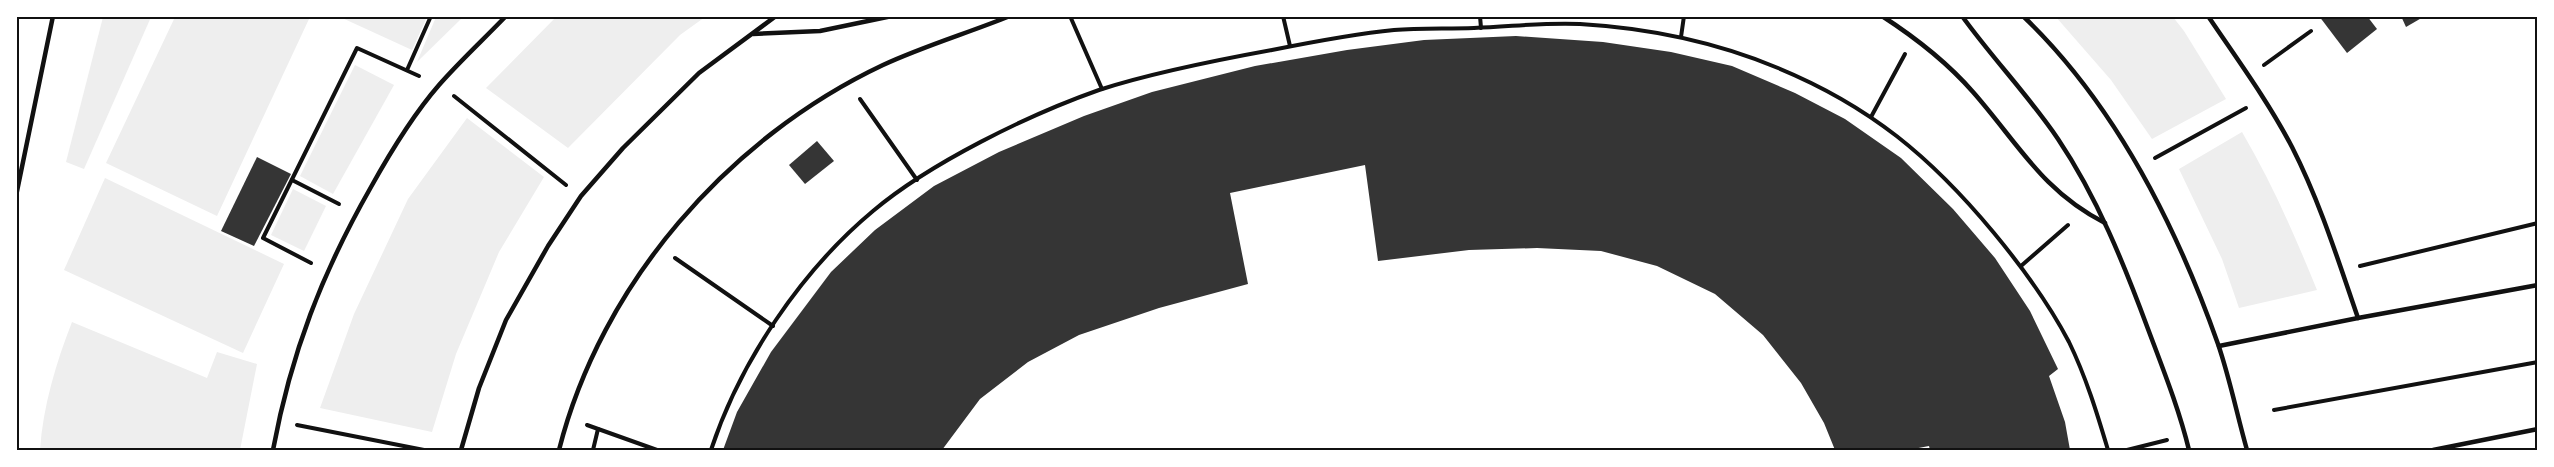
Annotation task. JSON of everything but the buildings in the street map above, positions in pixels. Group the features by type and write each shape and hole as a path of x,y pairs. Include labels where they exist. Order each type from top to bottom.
{"lane":[{"path":"16,196 52,16"},
{"path":"273,450 301,337 326,271 356,213 397,140 432,94 506,16"},
{"path":"461,450 479,388 506,320 548,246 581,196 623,148 699,74 776,16"},
{"path":"752,34 820,31 892,16"},
{"path":"559,450 567,419 596,352 631,288 682,219 742,158 810,106 883,65 1010,16"},
{"path":"1882,16 1915,37 1940,58 1973,93 2048,183 2082,212 2105,224"},
{"path":"1962,16 2009,73 2059,141 2105,224 2133,288 2189,450"},
{"path":"2023,16 2091,94 2139,167 2179,242 2219,346 2247,450"},
{"path":"2208,16 2264,98 2292,147 2325,220 2358,318"},
{"path":"2219,346 2538,285"},
{"path":"2433,450 2538,429"}],"path":[{"path":"407,70 432,16"},
{"path":"1070,16 1102,89"},
{"path":"1283,16 1290,46"},
{"path":"1480,16 1481,28"},
{"path":"1681,37 1684,16"},
{"path":"711,450 729,401 746,366 793,297 832,251 873,211 917,180 1002,133 1102,89 1290,46 1394,30 1577,24 1640,30 1681,37 1727,49 1778,68 1826,90 1871,117 1917,150 1948,179 2021,266 2045,299 2070,345 2091,393 2108,450"},
{"path":"2248,76 2311,31"},
{"path":"1871,117 1904,57"},
{"path":"2139,167 2264,98"},
{"path":"863,102 917,180"},
{"path":"292,180 356,213"},
{"path":"2342,270 2538,222"},
{"path":"2021,266 2065,227"},
{"path":"686,266 773,327"},
{"path":"2274,410 2538,362"},
{"path":"567,419 657,450"},
{"path":"279,421 424,450"},
{"path":"593,450 598,429"},
{"path":"2127,450 2185,435"}],"shaded area":[{"path":"103,17 151,17 84,169 66,162"},
{"path":"175,17 304,17 309,19 217,216 106,163"},
{"path":"340,17 427,17 412,50"},
{"path":"436,17 463,17 417,62"},
{"path":"556,17 705,17 680,35 568,148 486,88"},
{"path":"2056,17 2173,17 2226,99 2152,139 2111,80"},
{"path":"355,65 394,85 333,194 300,176"},
{"path":"467,118 544,177 499,252 456,354 432,432 320,408 354,314 408,199"},
{"path":"2242,132 2282,210 2317,290 2239,308 2222,259 2179,169"},
{"path":"105,178 284,264 243,353 64,270"},
{"path":"293,189 326,206 304,251 271,235"},
{"path":"72,322 207,378 217,352 257,364 240,450 40,450 51,385"}]}
